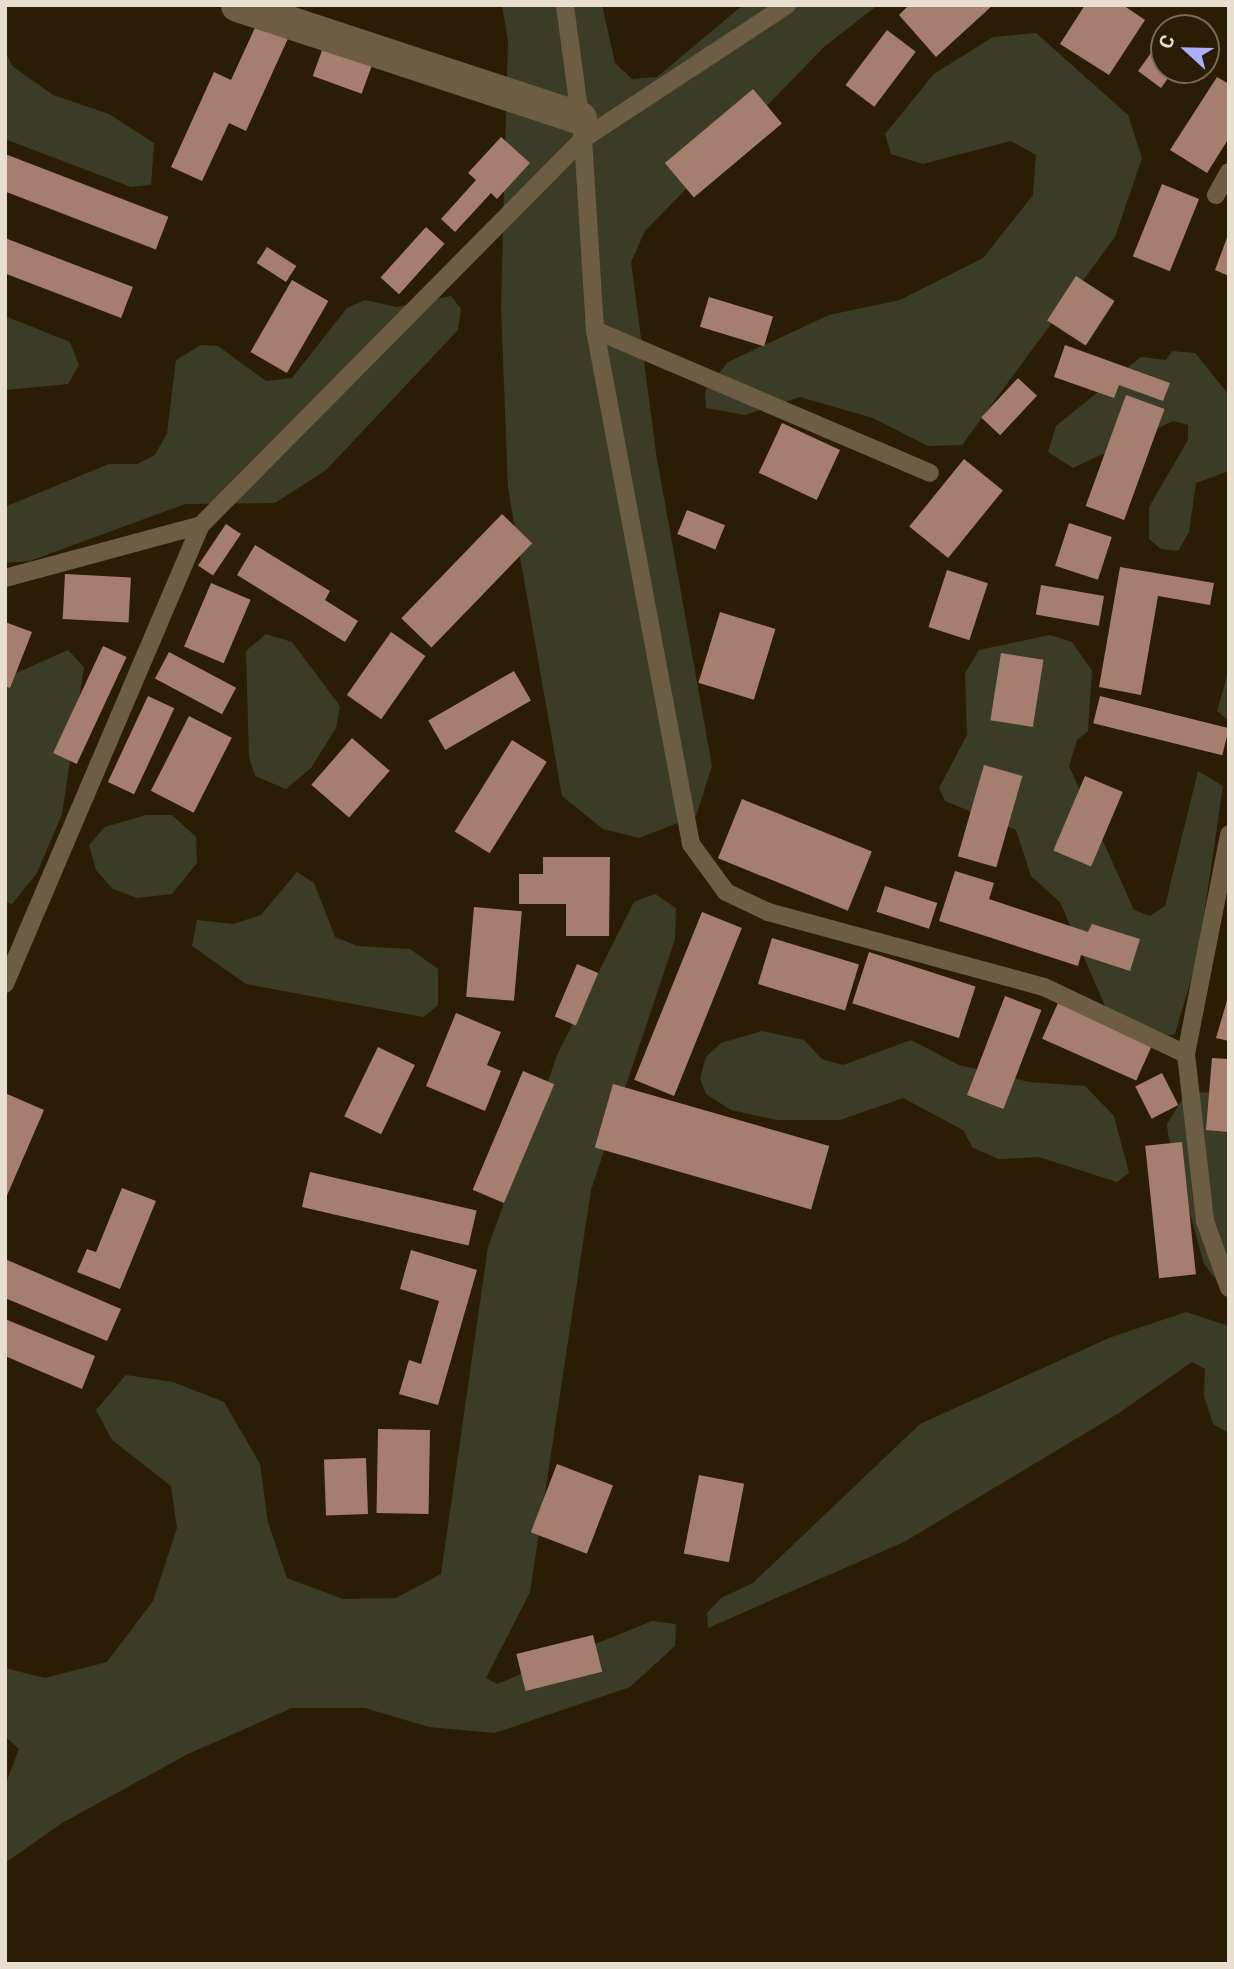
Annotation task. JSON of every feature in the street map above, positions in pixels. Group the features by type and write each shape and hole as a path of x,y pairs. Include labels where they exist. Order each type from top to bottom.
{"street":[{"path":"237,5 582,129"}],"lane":[{"path":"565,5 582,129 595,331 691,844 709,875 726,892 768,912 1044,987 1186,1054"},
{"path":"5,984 201,525 582,129 787,5"},
{"path":"1216,195 1229,172"},
{"path":"595,331 930,472"},
{"path":"5,578 201,525"},
{"path":"1229,834 1186,1054 1205,1221 1229,1288"}],"green space":[{"path":"502,5 602,5 615,63 632,79 657,77 743,5 878,5 825,46 645,231 631,262 656,453 712,766 696,816 639,838 603,829 562,796 508,488 501,307 508,40"},
{"path":"1036,33 1128,115 1142,158 1115,237 962,445 928,446 873,418 800,397 745,415 706,408 705,391 728,362 829,315 900,300 983,258 1033,195 1036,155 1011,141 923,164 891,154 885,134 934,74 993,37"},
{"path":"5,50 12,66 53,95 109,114 154,143 151,185 131,187 5,139"},
{"path":"451,296 461,309 458,330 326,470 275,503 185,504 30,561 5,563 7,506 109,464 137,464 155,455 167,433 176,360 201,345 218,346 266,381 292,378 347,308 365,300 397,307"},
{"path":"5,316 70,342 79,365 68,384 5,390"},
{"path":"1172,351 1195,353 1229,395 1229,471 1196,483 1189,532 1178,551 1161,549 1149,539 1149,507 1188,440 1188,425 1173,421 1073,468 1048,452 1056,426 1141,357 1166,360"},
{"path":"266,634 292,642 340,706 336,728 311,768 286,789 255,776 249,757 246,651"},
{"path":"1050,635 1072,642 1092,671 1088,731 1077,740 1069,766 1134,910 1150,916 1165,906 1198,771 1223,786 1198,956 1175,1034 1158,1037 1108,1013 1060,902 1031,876 1016,830 945,801 939,788 967,735 965,673 979,650"},
{"path":"68,650 84,667 62,814 37,873 12,904 5,902 5,678"},
{"path":"1229,669 1229,721 1217,711"},
{"path":"146,815 172,815 196,837 197,863 172,894 137,898 113,889 96,870 89,845 105,827"},
{"path":"297,872 314,883 335,937 357,946 410,949 438,969 438,1005 423,1017 246,984 192,946 197,920 233,924 261,915"},
{"path":"655,894 676,908 675,939 591,1190 530,1592 486,1678 497,1684 652,1621 676,1624 675,1646 630,1687 495,1733 429,1727 365,1708 292,1708 188,1754 62,1823 5,1863 5,1786 19,1749 5,1736 5,1668 45,1678 107,1662 153,1601 177,1528 171,1486 112,1440 96,1410 126,1375 173,1382 224,1402 260,1464 268,1523 287,1578 343,1599 396,1598 441,1574 488,1247 558,1053 634,902"},
{"path":"762,1031 804,1040 822,1059 843,1065 911,1040 959,1065 1029,1082 1085,1086 1114,1116 1129,1173 1117,1182 1039,1157 999,1159 973,1148 963,1130 903,1098 840,1120 777,1120 731,1110 706,1094 700,1078 706,1057 721,1043"},
{"path":"1187,1092 1229,1093 1229,1296 1204,1264 1168,1134 1167,1124"},
{"path":"1186,1312 1229,1326 1229,1433 1213,1424 1204,1396 1205,1369 1192,1362 1119,1413 904,1542 708,1628 707,1613 721,1598 753,1583 920,1424 1109,1338"}],"building":[{"path":"909,5 993,5 936,57 899,15"},
{"path":"1085,5 1123,5 1145,20 1109,75 1060,44"},
{"path":"259,19 290,34 246,131 229,123 202,181 171,167 214,72 231,80"},
{"path":"887,30 916,52 874,107 845,85"},
{"path":"324,45 373,63 362,94 313,76"},
{"path":"1150,54 1150,80 1138,71"},
{"path":"1220,79 1229,84 1229,138 1207,173 1170,150 1212,84 1220,84"},
{"path":"753,89 782,123 694,197 665,163"},
{"path":"501,137 530,163 497,199 491,193 455,232 441,219 476,180 468,173"},
{"path":"5,154 168,217 156,249 5,191"},
{"path":"1162,184 1199,199 1170,271 1133,256"},
{"path":"426,227 445,244 399,294 380,278"},
{"path":"1229,235 1229,276 1215,270"},
{"path":"5,238 133,287 121,318 5,273"},
{"path":"267,247 296,266 286,282 257,263"},
{"path":"1076,276 1115,301 1086,346 1047,320"},
{"path":"292,280 328,301 287,373 250,352"},
{"path":"709,297 773,317 764,346 700,327"},
{"path":"1065,345 1170,383 1163,401 1119,385 1114,398 1054,377"},
{"path":"1018,378 1037,396 1000,435 981,417"},
{"path":"1126,395 1165,409 1124,520 1086,506"},
{"path":"782,423 840,450 817,500 759,473"},
{"path":"964,459 1003,490 948,558 909,527"},
{"path":"687,510 725,525 715,549 677,534"},
{"path":"502,514 532,543 431,647 401,618"},
{"path":"1069,523 1112,537 1098,580 1055,566"},
{"path":"226,524 241,534 213,576 198,565"},
{"path":"255,545 330,591 325,600 358,621 345,642 237,575"},
{"path":"1120,567 1214,583 1210,605 1158,596 1141,695 1099,687"},
{"path":"947,570 988,583 969,640 928,627"},
{"path":"65,574 131,577 129,622 63,619"},
{"path":"211,583 251,600 224,663 184,647"},
{"path":"1041,585 1104,596 1099,626 1036,615"},
{"path":"720,612 775,629 754,700 698,683"},
{"path":"5,622 32,632 10,688 5,686"},
{"path":"391,632 425,656 381,719 347,695"},
{"path":"103,646 127,657 77,764 53,753"},
{"path":"169,652 236,688 222,714 155,678"},
{"path":"1001,653 1043,660 1033,727 990,720"},
{"path":"514,671 531,700 445,750 428,720"},
{"path":"148,696 174,708 134,794 108,782"},
{"path":"1100,696 1229,728 1222,755 1093,723"},
{"path":"189,716 232,738 194,813 151,791"},
{"path":"352,738 390,771 349,818 311,785"},
{"path":"512,740 547,762 490,853 455,832"},
{"path":"984,765 1022,776 996,867 958,856"},
{"path":"1085,776 1123,792 1091,867 1053,851"},
{"path":"742,799 872,851 848,911 718,858"},
{"path":"543,857 610,857 609,936 566,936 566,904 519,904 519,874 543,874"},
{"path":"955,871 994,883 989,899 1088,932 1092,924 1140,939 1130,971 1081,955 1078,966 939,921"},
{"path":"885,886 937,903 929,929 877,912"},
{"path":"474,907 522,911 514,1001 466,997"},
{"path":"702,912 742,928 674,1096 634,1080"},
{"path":"772,938 859,965 845,1011 758,984"},
{"path":"869,952 976,987 959,1038 852,1003"},
{"path":"577,964 598,973 576,1025 555,1016"},
{"path":"1229,994 1229,1041 1216,1038"},
{"path":"1005,996 1041,1010 1003,1109 967,1095"},
{"path":"1058,1003 1152,1045 1136,1081 1042,1039"},
{"path":"456,1013 501,1032 487,1065 501,1071 485,1111 426,1086"},
{"path":"378,1047 415,1065 381,1134 344,1116"},
{"path":"1212,1058 1229,1059 1229,1132 1206,1130"},
{"path":"523,1071 554,1084 504,1203 473,1190"},
{"path":"1162,1073 1178,1105 1152,1119 1135,1087"},
{"path":"613,1084 829,1146 811,1209 595,1147"},
{"path":"5,1093 44,1110 5,1200"},
{"path":"1182,1142 1196,1274 1159,1278 1145,1146"},
{"path":"310,1172 477,1210 469,1246 302,1207"},
{"path":"122,1188 156,1201 120,1289 77,1272 87,1249 96,1252"},
{"path":"411,1250 477,1270 438,1405 399,1394 409,1360 421,1364 439,1301 400,1289"},
{"path":"5,1259 121,1309 107,1341 5,1298"},
{"path":"5,1319 95,1356 82,1389 5,1356"},
{"path":"378,1429 430,1430 429,1514 377,1513"},
{"path":"366,1458 368,1514 326,1515 324,1459"},
{"path":"557,1464 613,1486 587,1554 531,1532"},
{"path":"699,1475 744,1484 729,1562 684,1554"},
{"path":"593,1635 602,1672 526,1691 516,1654"}]}
